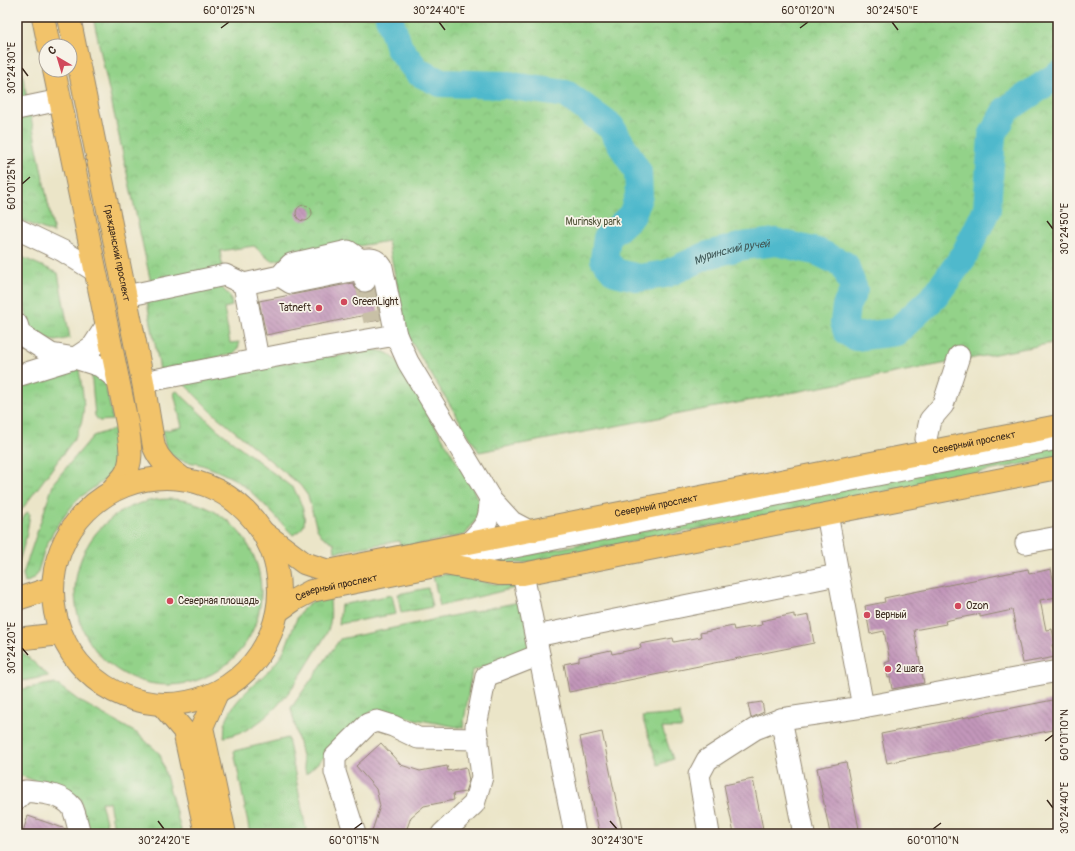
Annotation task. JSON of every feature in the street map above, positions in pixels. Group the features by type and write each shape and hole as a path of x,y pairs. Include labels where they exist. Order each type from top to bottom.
{"main road":[{"path":"43,17 47,38"},
{"name":"Гражданский проспект","path":"69,17 126,296 154,447 165,466 182,478"},
{"path":"56,78 127,423 131,453 130,464 124,476 110,492 87,509 68,532 56,559 52,588 53,612 60,634 76,662 100,685 130,700 162,705 181,704 200,700 217,693 238,679 259,657 268,641 278,611 277,568 264,533 248,513 229,497 206,485 182,478 158,478 133,482 110,492"},
{"name":"Северный проспект","path":"264,533 304,563 328,571 1058,426"},
{"name":"Северный проспект","path":"278,611 311,591 445,564 499,574 523,574 1058,468"},
{"path":"17,599 52,588"},
{"path":"17,639 60,634"},
{"path":"217,693 202,727 225,834"},
{"path":"162,705 184,731 206,834"}],"street":[{"path":"17,109 60,100"},
{"path":"17,229 64,251 95,271"},
{"path":"126,296 225,275 244,284 280,276 291,264 348,251 361,260 365,281"},
{"path":"361,260 372,258 378,261 382,267 382,331 408,362 490,498 512,522 529,531"},
{"path":"244,284 258,359"},
{"path":"20,375 75,358 93,346 106,326"},
{"path":"18,331 51,354 75,358 100,366 118,380"},
{"path":"18,331 26,355 20,375"},
{"path":"143,382 258,359 382,331"},
{"path":"930,452 926,438 930,420 943,405 959,356"},
{"name":"Северный проспект","path":"445,564 496,550 1058,439"},
{"path":"469,543 486,526 490,513 490,498"},
{"path":"827,514 863,707"},
{"path":"1026,543 1058,537"},
{"path":"523,574 574,834"},
{"path":"442,834 474,804 482,777 476,726 486,676 537,646 838,575"},
{"path":"708,834 698,775 707,760 755,729 781,719 863,707 1058,671"},
{"path":"781,719 804,834"},
{"path":"355,834 335,772 335,757 368,724 378,721 394,726 418,738 478,739"},
{"path":"17,799 25,790 51,794 63,800 72,807 80,834"}],"green space":[{"name":"Murinsky park","path":"93,17 1058,17 1058,342 479,452 407,335 388,241 271,261 254,246 220,251 223,270 151,283"},
{"path":"17,48 54,233 17,219"},
{"path":"17,255 58,273 70,338 56,341 44,339 36,333 28,323 17,267"},
{"path":"219,285 230,296 232,306 224,308 230,343 239,342 238,349 233,354 160,370 146,297"},
{"path":"371,350 386,352 397,361 484,508 465,535 401,548 399,541 335,552 334,543 322,536 317,529 308,496 300,485 215,415 183,383 331,354 333,357"},
{"path":"79,369 84,405 79,430 74,439 17,516 17,383"},
{"path":"91,370 99,376 105,384 113,420 99,421 95,416"},
{"path":"177,391 218,430 294,489 304,512 304,522 301,529 293,535 255,495 230,477 203,465 179,460 170,454 165,445 162,431 182,427 174,393"},
{"path":"114,429 119,453 119,463 114,473 78,499 68,511 52,534 44,551 37,575 25,583 23,574 54,482 93,436"},
{"path":"1058,444 1058,457 542,560 523,563 489,563"},
{"path":"159,499 177,499 204,506 220,515 234,526 245,540 254,556 261,583 261,601 254,628 245,644 234,658 220,669 204,678 177,685 159,685 141,681 124,674 109,664 96,651 86,636 79,619 75,601 75,583 79,565 86,548 96,533 109,520 124,510 141,503"},
{"path":"27,512 30,514 26,538 17,568 17,527"},
{"path":"453,573 491,583 515,585 515,588 440,606 433,576"},
{"path":"428,588 432,607 401,613 398,594"},
{"path":"392,595 396,614 339,624 341,605"},
{"path":"330,596 331,612 328,631 287,695 265,717 252,726 239,733 224,737 225,725 234,705 268,672 282,654 301,612 310,603"},
{"path":"524,601 530,651 472,671 463,728 372,711 306,774 291,708 340,639"},
{"path":"17,652 22,652 49,676 17,682"},
{"path":"55,683 78,700 138,734 160,754 182,834 115,834 109,802 101,802 109,834 88,834 80,798 22,776 17,778 17,690"},
{"path":"680,714 682,728 662,728 673,759 658,765 642,717"},
{"path":"288,738 307,834 250,834 234,751"}],"building":[{"path":"304,205 311,210 312,213 307,220 304,221 297,216 296,213 301,206"},
{"name":"Tatneft","path":"353,283 356,289 361,292 368,293 374,289 380,320 368,322 366,315 266,335 259,301"},
{"path":"1028,569 1029,574 1051,569 1057,597 1040,600 1046,630 1052,629 1055,644 1052,645 1055,657 1023,663 1012,610 980,617 980,614 954,619 945,621 946,624 914,630 924,683 892,689 885,663 890,661 884,631 870,634 865,606 885,602 884,598"},
{"path":"794,614 794,618 809,615 814,643 569,692 564,664 579,661 579,657 611,650 612,654 641,648 640,644 673,638 674,642 701,637 700,633 733,626 734,630 762,625 761,621"},
{"path":"1058,699 1058,729 887,763 881,734"},
{"path":"762,702 764,712 751,718 748,704"},
{"path":"602,732 623,834 600,834 595,812 580,737"},
{"path":"381,743 401,765 420,771 447,766 448,771 466,767 469,780 465,792 453,794 454,800 424,806 411,817 405,834 371,834 380,806 376,789 356,766"},
{"path":"846,762 860,834 830,834 817,768"},
{"path":"753,779 764,834 734,834 724,785"},
{"path":"28,816 66,829 68,834 22,834"}],"waterway":[{"name":"Муринский ручей","path":"389,17 399,48 418,72 441,83 506,85 566,94 611,127 638,172 639,195 632,215 607,238 604,259 615,272 639,278 666,274 708,255 743,246 776,242 818,252 845,265 854,290 846,306 844,322 847,332 855,337 896,332 935,296 964,256 987,209 992,136 1006,110 1058,75"}],"tunnel":[{"path":"365,281 374,321"}],"place":[{"name":"GreenLight","path":"344,302"},
{"name":"Tatneft","path":"319,308"},
{"name":"Северная площадь","path":"170,601"},
{"name":"Ozon","path":"958,606"},
{"name":"Верный","path":"867,615"},
{"name":"2 шага","path":"888,669"}]}
